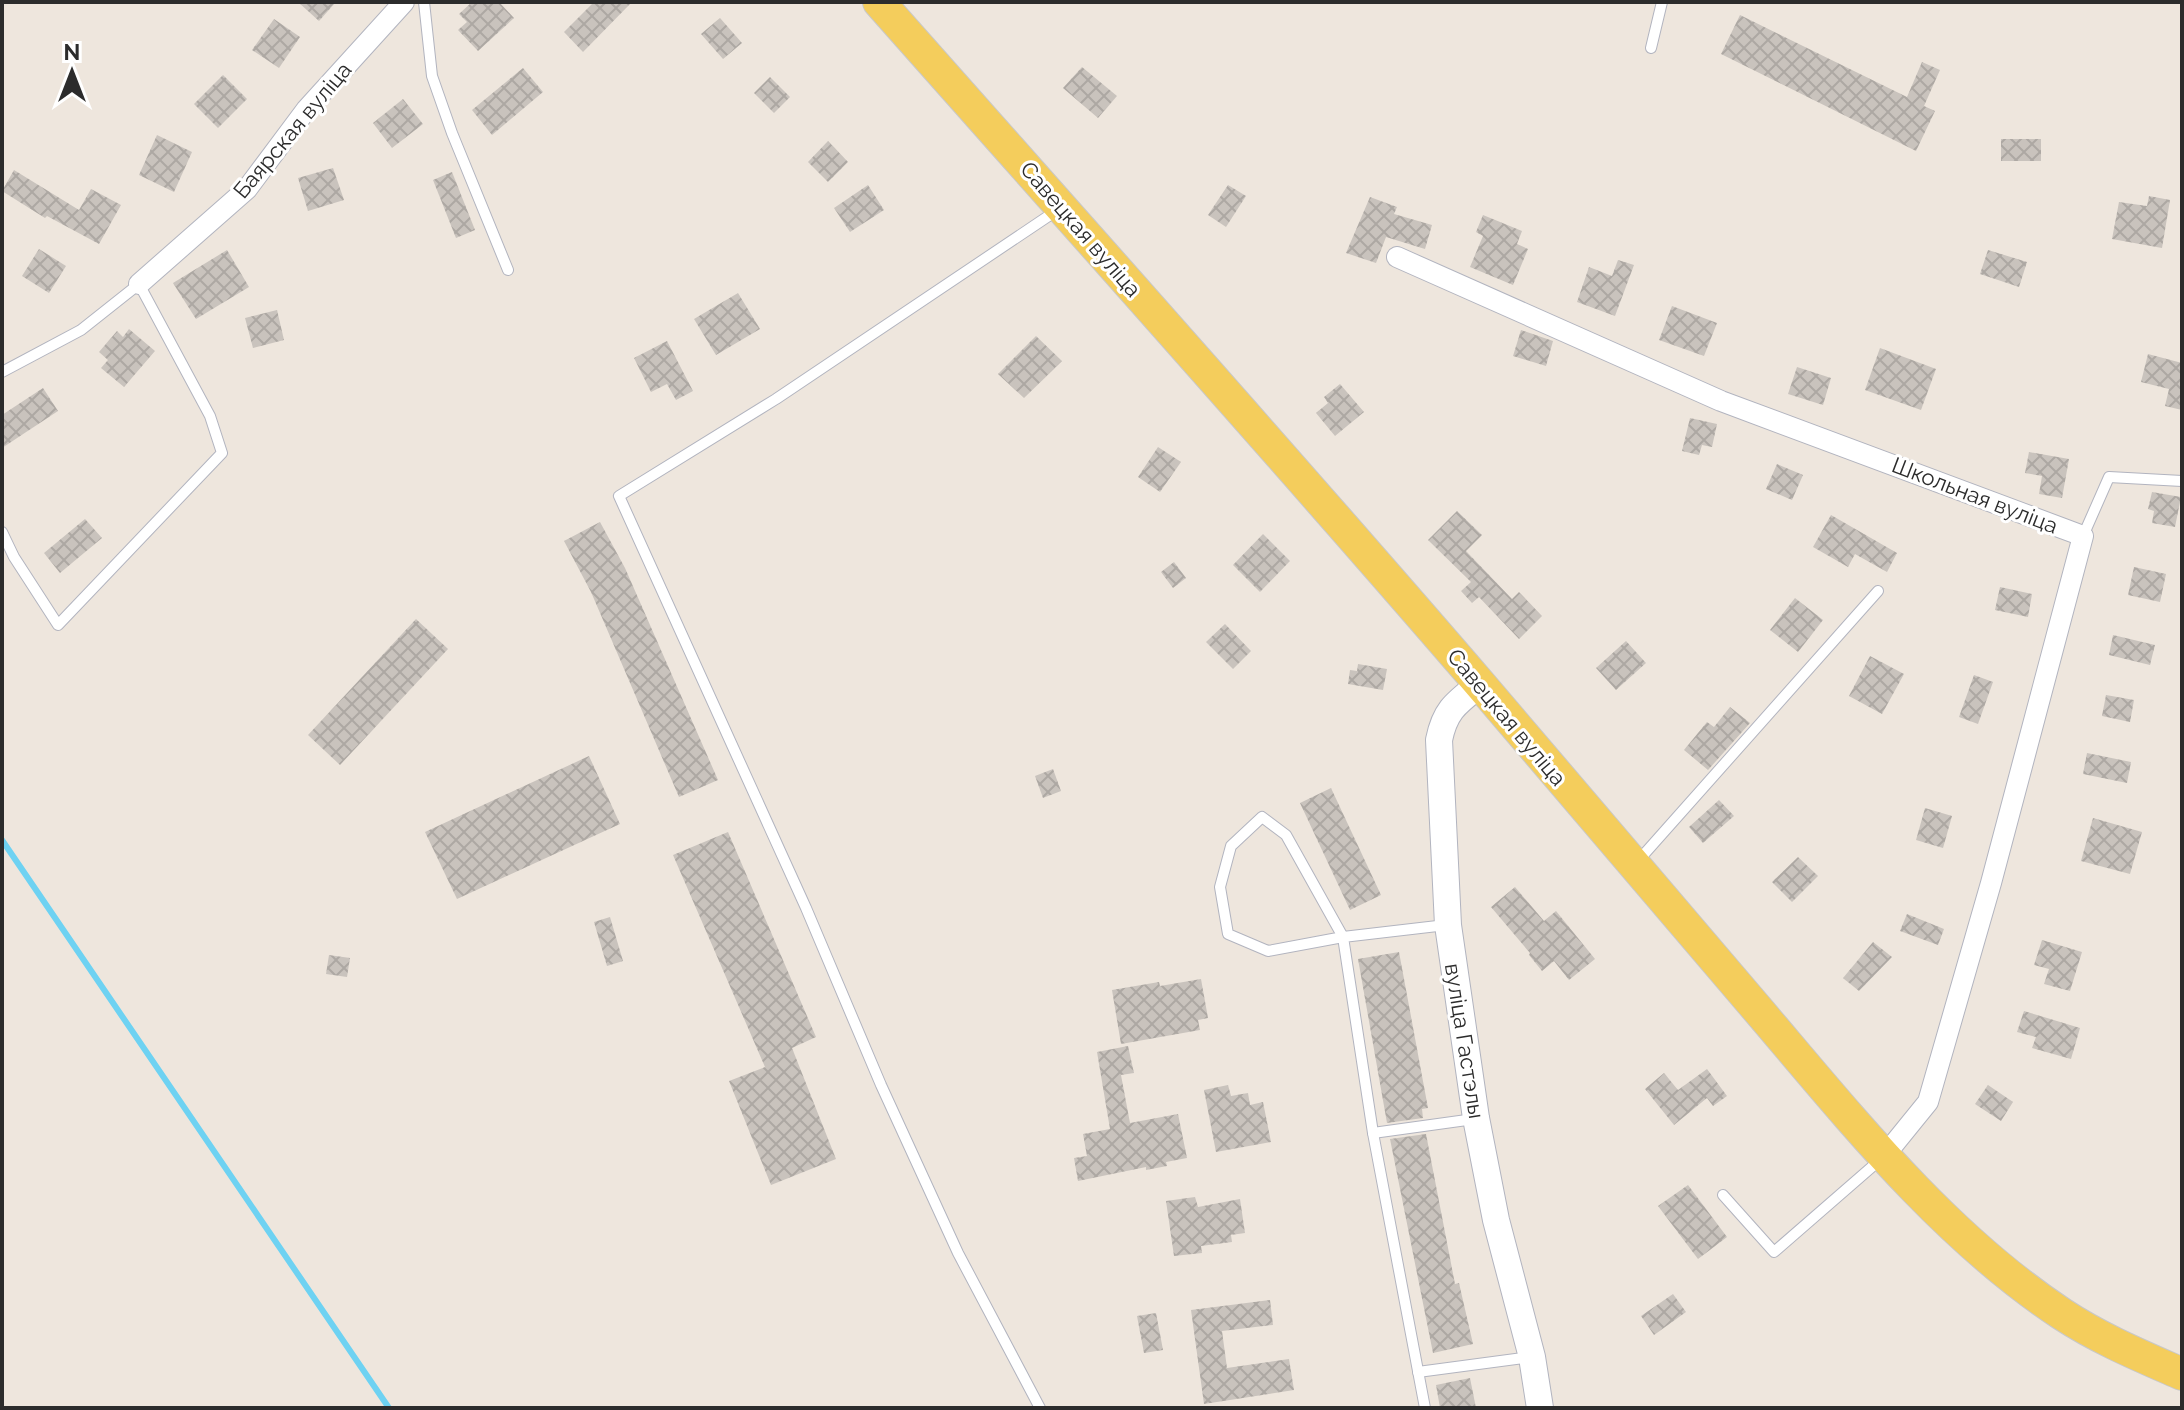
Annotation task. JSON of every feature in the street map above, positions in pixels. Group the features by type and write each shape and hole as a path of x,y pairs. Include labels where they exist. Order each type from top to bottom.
{"main road":[{"name":"Савецкая вуліца","path":"879,2 1480,684 1634,866 1950,1226 2064,1316 2117,1345 2182,1374"}],"street":[{"name":"Баярская вуліца","path":"139,284 247,189 306,110 404,2"},
{"name":"Школьная вуліца","path":"1397,257 1721,401 2083,536 1991,883 1928,1102 1885,1155"},
{"name":"вуліца Гастэлы","path":"1480,684 1444,718 1439,740 1448,925 1476,1118 1496,1220 1532,1357 1540,1408"}],"lane":[{"path":"424,2 432,76 508,270"},
{"path":"1651,48 1662,2"},
{"path":"1040,1408 958,1253 619,496 776,399 1061,208"},
{"path":"2,372 81,330 139,284 204,404 222,453 58,625 14,557 2,532"},
{"path":"2083,536 2109,477 2182,481"},
{"path":"1634,866 1878,591"},
{"path":"1425,1408 1373,1133 1343,937 1286,835 1262,817 1231,846 1220,887 1228,934 1268,951 1343,937 1448,925"},
{"path":"1373,1133 1476,1118"},
{"path":"1723,1195 1774,1252 1885,1155"},
{"path":"1418,1372 1532,1357"}],"building":[{"path":"298,2 336,2 319,21"},
{"path":"472,2 499,2 514,18 478,51 458,30 467,22 459,14"},
{"path":"594,2 632,2 583,52 564,32"},
{"path":"1740,15 1907,97 1922,62 1940,70 1924,106 1935,111 1916,151 1721,54"},
{"path":"720,18 742,43 723,59 701,34"},
{"path":"274,19 300,37 279,68 252,50"},
{"path":"1082,67 1117,96 1098,118 1063,88"},
{"path":"523,68 543,92 492,135 472,110"},
{"path":"223,75 247,99 218,128 194,104"},
{"path":"770,77 790,97 774,113 754,93"},
{"path":"403,99 423,124 392,148 373,123"},
{"path":"157,135 192,152 174,192 139,175"},
{"path":"2001,139 2041,139 2041,161 2001,161"},
{"path":"828,141 848,162 828,182 808,162"},
{"path":"333,168 344,200 308,211 298,178"},
{"path":"14,170 79,210 91,189 121,205 99,244 47,216 45,218 2,191"},
{"path":"452,172 475,230 456,238 433,180"},
{"path":"868,185 884,210 850,232 834,208"},
{"path":"1228,185 1246,196 1226,227 1208,215"},
{"path":"2149,196 2170,200 2162,248 2112,239 2119,202 2147,206"},
{"path":"1370,197 1397,207 1394,214 1432,225 1425,249 1386,237 1376,263 1346,253"},
{"path":"1483,215 1522,231 1517,244 1528,249 1513,285 1470,267 1483,236 1476,232"},
{"path":"39,249 66,266 49,293 22,276"},
{"path":"227,250 249,287 196,319 173,283"},
{"path":"1988,250 2027,262 2019,287 1980,274"},
{"path":"1618,260 1634,265 1615,316 1577,302 1589,267 1612,276"},
{"path":"738,293 760,329 716,355 694,319"},
{"path":"1672,306 1717,323 1704,356 1659,340"},
{"path":"277,310 284,340 253,348 245,318"},
{"path":"129,329 155,351 124,387 101,368 108,360 99,352 117,331 123,337"},
{"path":"1521,330 1553,341 1546,366 1513,356"},
{"path":"1036,336 1062,361 1024,398 998,374"},
{"path":"667,341 693,391 676,400 667,384 651,392 634,358"},
{"path":"1880,348 1936,369 1921,410 1865,390"},
{"path":"2148,354 2182,363 2182,410 2165,406 2169,389 2141,382"},
{"path":"1797,367 1831,378 1823,405 1788,394"},
{"path":"1340,384 1364,412 1335,436 1316,413 1328,403 1324,397"},
{"path":"43,388 58,411 2,448 2,415"},
{"path":"1690,418 1717,424 1712,447 1702,445 1699,455 1682,451"},
{"path":"1158,447 1181,462 1160,492 1138,477"},
{"path":"2029,452 2069,459 2062,498 2039,494 2042,476 2025,473"},
{"path":"1777,464 1803,475 1792,500 1766,489"},
{"path":"2152,492 2181,497 2175,527 2152,523 2154,511 2148,509"},
{"path":"1457,511 1482,535 1466,551 1512,599 1519,592 1542,616 1519,639 1479,597 1472,603 1461,591 1471,582 1428,540"},
{"path":"1831,515 1897,553 1887,572 1855,554 1848,567 1813,547"},
{"path":"85,519 102,538 60,573 44,553"},
{"path":"600,522 625,568 718,780 679,797 591,592 564,541"},
{"path":"1263,534 1290,561 1260,592 1233,565"},
{"path":"1174,562 1186,578 1173,588 1161,572"},
{"path":"2134,567 2166,574 2160,602 2128,595"},
{"path":"2000,587 2032,594 2028,617 1995,610"},
{"path":"1795,598 1823,620 1798,652 1770,630"},
{"path":"416,619 448,649 340,765 308,735"},
{"path":"1225,624 1251,651 1233,669 1206,642"},
{"path":"2113,635 2155,645 2150,665 2109,655"},
{"path":"1626,641 1646,663 1616,690 1596,668"},
{"path":"1870,656 1904,674 1882,714 1849,696"},
{"path":"1358,664 1387,669 1383,690 1348,684 1350,670 1357,671"},
{"path":"1974,675 1993,682 1978,724 1959,717"},
{"path":"2106,695 2134,700 2130,722 2102,716"},
{"path":"1730,707 1750,723 1708,770 1684,750 1707,722 1714,727"},
{"path":"2087,753 2131,762 2127,783 2083,774"},
{"path":"589,756 620,824 457,899 425,832"},
{"path":"1053,769 1061,791 1043,798 1035,776"},
{"path":"1331,788 1381,895 1350,910 1300,803"},
{"path":"1719,800 1734,816 1703,843 1689,827"},
{"path":"1925,808 1952,816 1943,848 1916,840"},
{"path":"2093,818 2142,832 2130,874 2081,861"},
{"path":"728,832 816,1037 792,1048 836,1159 771,1185 729,1081 765,1067 673,855"},
{"path":"1798,857 1818,876 1792,902 1772,882"},
{"path":"1515,887 1544,921 1556,911 1595,959 1569,980 1554,961 1542,971 1491,907"},
{"path":"1907,914 1944,929 1938,945 1900,931"},
{"path":"610,917 623,961 607,966 594,922"},
{"path":"2042,940 2082,952 2070,991 2044,984 2049,969 2034,965"},
{"path":"1873,942 1892,957 1859,991 1843,978"},
{"path":"1399,952 1428,1108 1422,1109 1423,1118 1387,1123 1358,959"},
{"path":"329,955 350,958 347,977 326,974"},
{"path":"1201,979 1208,1018 1198,1020 1200,1030 1121,1044 1112,990"},
{"path":"2024,1011 2080,1028 2071,1059 2032,1048 2036,1037 2017,1032"},
{"path":"1128,1046 1134,1073 1121,1075 1130,1123 1178,1114 1187,1158 1166,1162 1167,1166 1146,1170 1146,1167 1078,1181 1074,1158 1087,1156 1083,1134 1110,1129 1097,1052"},
{"path":"1707,1069 1727,1096 1713,1106 1707,1098 1674,1125 1645,1089 1664,1073 1678,1090"},
{"path":"1228,1085 1231,1096 1248,1093 1250,1105 1263,1102 1271,1142 1216,1152 1204,1090"},
{"path":"1988,1085 2013,1102 2001,1121 1975,1104"},
{"path":"1426,1134 1455,1284 1459,1283 1473,1344 1433,1353 1390,1139"},
{"path":"1688,1185 1727,1237 1698,1259 1658,1206"},
{"path":"1195,1197 1198,1207 1240,1199 1245,1233 1231,1235 1232,1242 1201,1246 1202,1253 1174,1256 1166,1201"},
{"path":"1673,1294 1686,1312 1654,1335 1641,1316"},
{"path":"1270,1300 1273,1325 1222,1331 1227,1368 1289,1359 1294,1390 1204,1404 1191,1310"},
{"path":"1156,1313 1163,1350 1144,1353 1137,1316"},
{"path":"1470,1378 1476,1408 1440,1408 1436,1385"}],"waterway":[{"path":"2,840 389,1408"}]}
